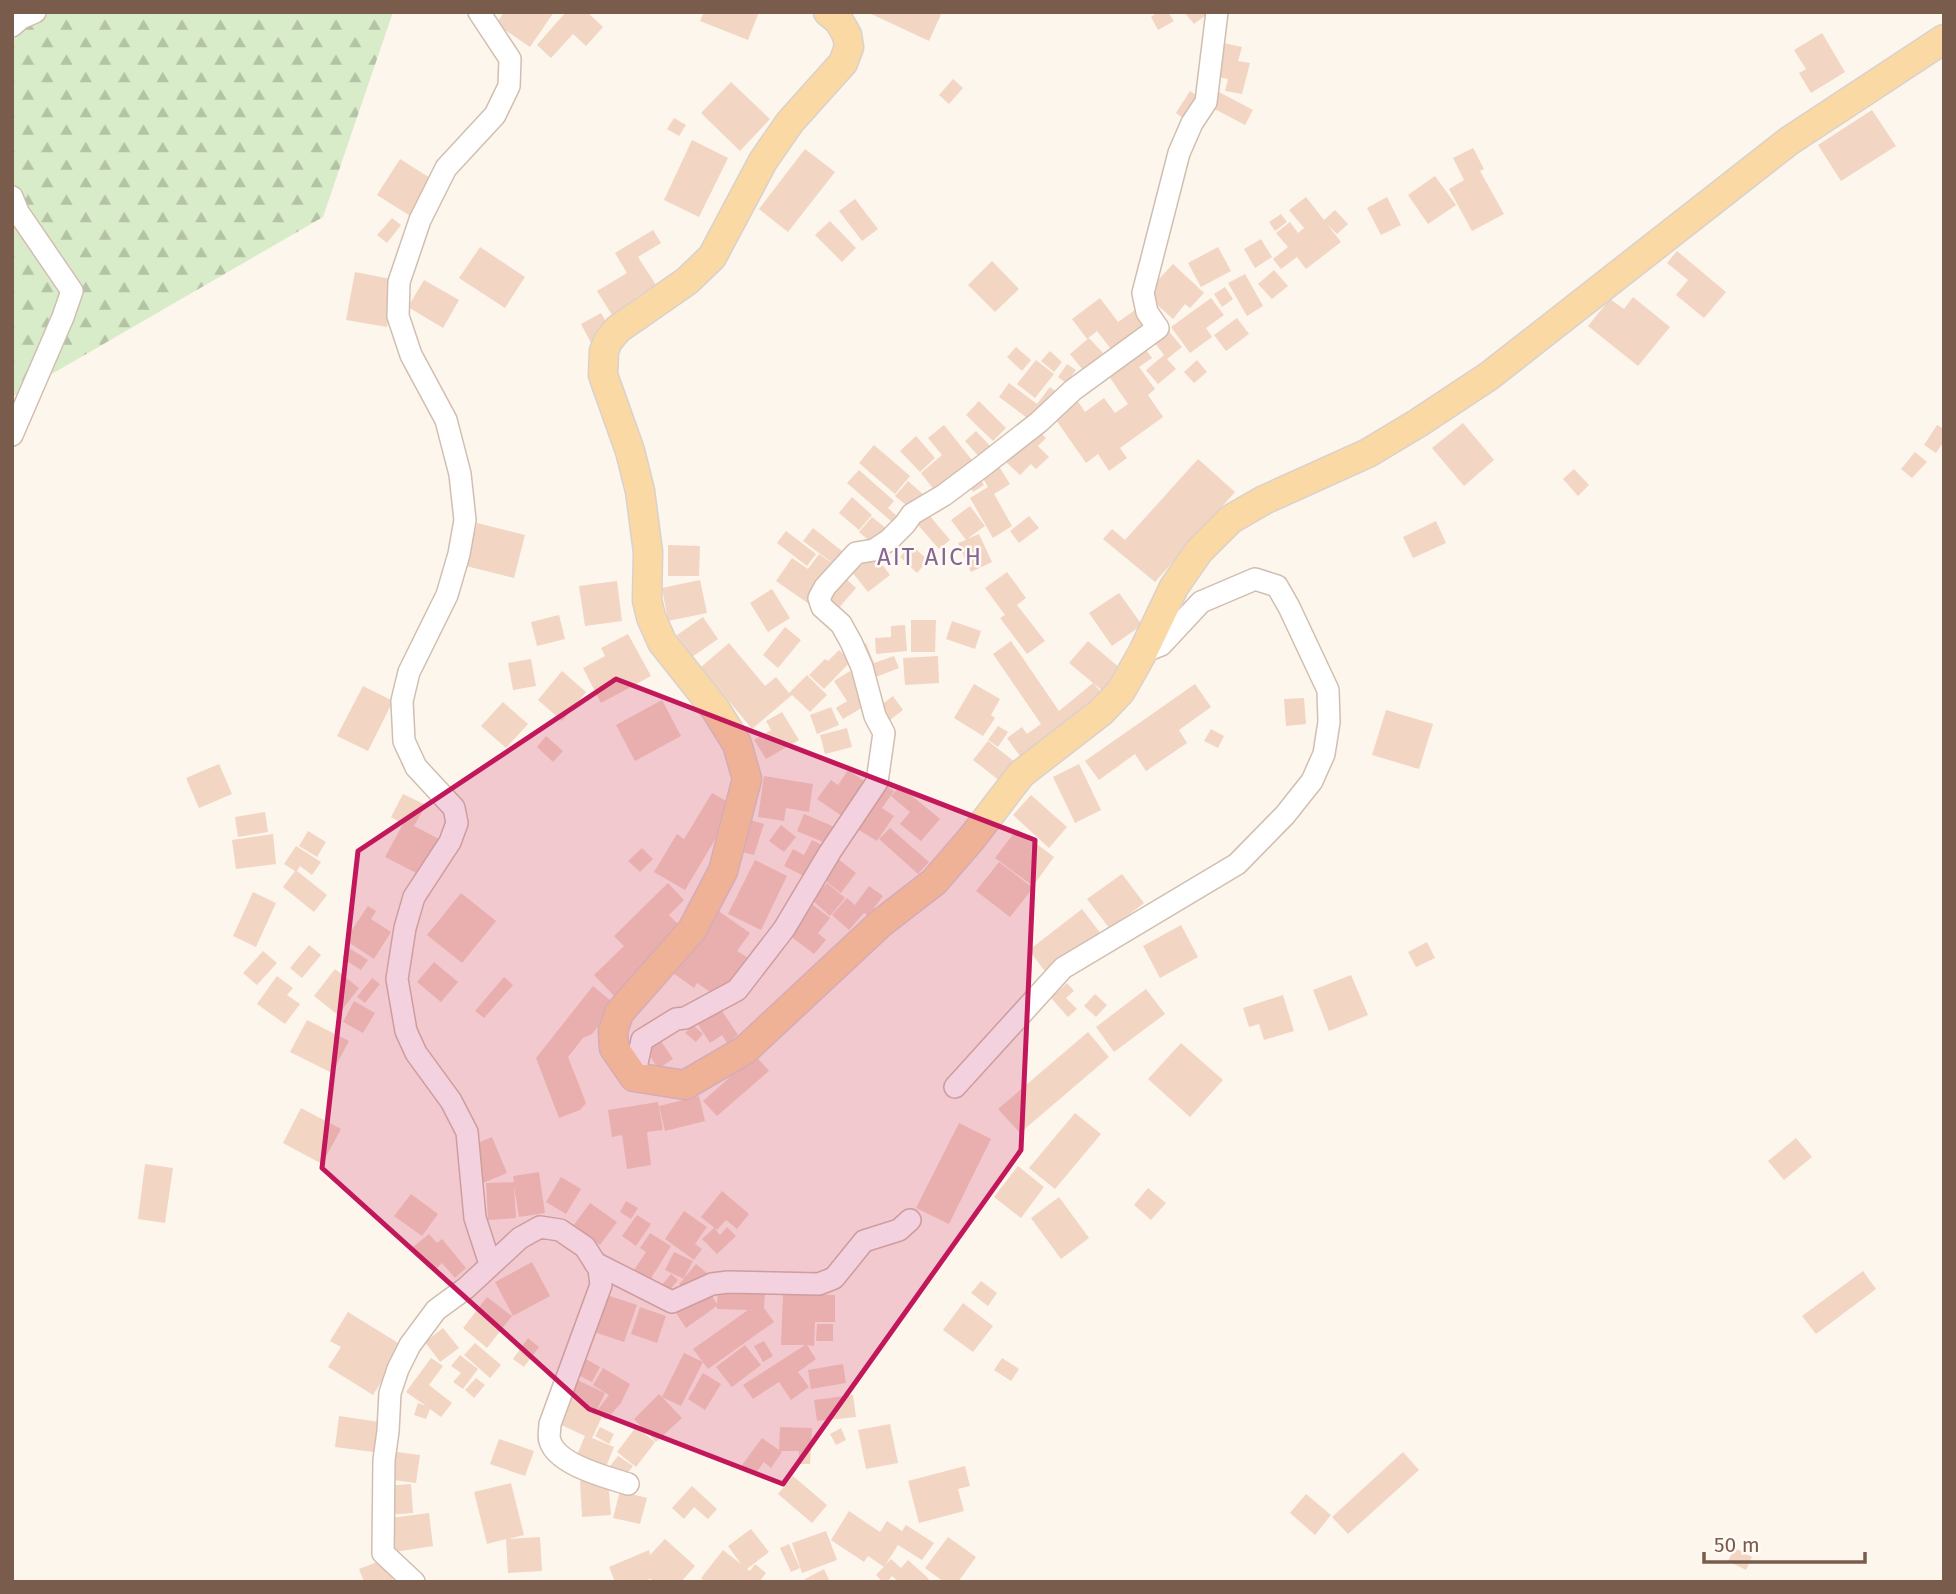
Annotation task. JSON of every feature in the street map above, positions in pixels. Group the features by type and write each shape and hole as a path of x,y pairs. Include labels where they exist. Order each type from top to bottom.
{"main road":[{"path":"828,12 839,22 847,35 849,47 843,63 790,122 763,160 712,257 694,276 618,329 604,351 603,375 630,451 640,491 648,552 647,600 651,617 662,642 716,710 737,744 747,779 723,871 692,930 620,1013 613,1031 614,1048 634,1076 685,1084 745,1049 881,923 933,882 972,838 1021,774 1101,712 1121,691 1174,587 1199,551 1231,519 1264,500 1368,453 1489,376 1789,141 1944,39"}],"street":[{"path":"12,26 21,18 35,12"},
{"path":"479,12 510,60 509,86 495,115 446,168 420,220 399,282 398,316 411,355 446,420 460,474 465,520 459,554 447,595 409,672 402,701 404,741 416,767 454,808 457,823 450,842 414,897 405,928 397,979 406,1031 416,1054 451,1101 467,1132 475,1218 490,1264"},
{"path":"634,1076 642,1040 676,1019 685,1018 737,990 783,929 877,782 884,733 875,716 862,667 851,642 841,624 821,607 819,597 825,587 856,553 874,550 889,540 912,514 944,495 984,465 1039,422 1073,390 1158,328 1147,312 1143,293 1179,153 1192,123 1206,102 1217,12"},
{"path":"12,197 18,212 72,291 12,435"},
{"path":"955,1087 1063,968 1237,864 1285,816 1311,781 1324,754 1329,722 1328,690 1277,586 1255,579 1201,602 1161,645 1143,652"},
{"path":"595,1263 672,1302 712,1284 728,1282 820,1284 834,1278 864,1241 899,1230 910,1220"},
{"path":"414,1582 383,1553 384,1460 390,1393 398,1369 410,1345 436,1310 466,1288 520,1238 540,1227 560,1230 585,1247 599,1269 601,1285 550,1424 549,1440 554,1448 576,1467 628,1484"}],"highlighted area":[{"path":"616,679 1035,840 1021,1150 783,1484 589,1409 322,1168 358,851"}],"green space":[{"path":"12,12 393,12 323,217 12,397"}],"building":[{"path":"504,12 554,12 530,47 496,24"},
{"path":"566,12 587,12 603,27 586,46 573,34 551,58 537,45"},
{"path":"704,12 759,12 748,40 700,21"},
{"path":"867,12 942,12 929,41"},
{"path":"1158,12 1168,12 1174,21 1158,30 1151,17"},
{"path":"1184,12 1204,12 1206,15 1194,24"},
{"path":"1822,33 1845,72 1811,93 1799,73 1806,69 1794,50"},
{"path":"1219,42 1242,47 1238,61 1250,63 1242,94 1225,91 1228,79 1212,76"},
{"path":"953,79 963,88 949,104 939,95"},
{"path":"731,82 770,119 740,151 701,113"},
{"path":"1190,91 1201,98 1187,121 1176,113"},
{"path":"1217,91 1253,110 1245,125 1209,106"},
{"path":"1872,110 1896,146 1841,181 1818,145"},
{"path":"674,118 686,125 679,136 667,129"},
{"path":"692,140 728,158 699,217 664,200"},
{"path":"1473,148 1484,169 1480,171 1504,214 1472,231 1449,189 1464,180 1453,158"},
{"path":"805,149 835,172 788,232 759,209"},
{"path":"400,159 435,181 412,217 377,195"},
{"path":"1435,176 1456,205 1428,224 1408,195"},
{"path":"1306,197 1324,220 1335,210 1348,224 1337,234 1327,224 1341,242 1306,269 1297,257 1281,269 1273,259 1288,247 1276,233 1290,222 1298,233 1304,228 1289,210"},
{"path":"1387,197 1401,225 1381,235 1367,208"},
{"path":"855,199 878,229 862,241 839,211"},
{"path":"1281,214 1287,222 1275,231 1269,222"},
{"path":"392,218 401,225 387,243 377,235"},
{"path":"830,221 856,248 842,262 815,235"},
{"path":"653,230 661,243 638,257 656,285 636,297 642,308 617,323 597,291 627,273 615,253"},
{"path":"1261,239 1272,257 1255,268 1244,249"},
{"path":"480,247 525,277 505,308 459,278"},
{"path":"1218,247 1231,271 1201,287 1188,263"},
{"path":"1677,251 1726,292 1704,318 1676,295 1688,280 1667,263"},
{"path":"992,261 1019,289 995,312 968,285"},
{"path":"1173,264 1204,293 1190,308 1185,304 1173,319 1145,294"},
{"path":"1274,270 1288,286 1272,299 1258,284"},
{"path":"355,272 396,280 387,327 346,320"},
{"path":"1245,274 1263,306 1247,316 1228,283"},
{"path":"424,280 459,300 443,328 408,307"},
{"path":"1225,287 1233,299 1222,307 1214,294"},
{"path":"1633,297 1670,327 1638,366 1588,326 1610,299 1624,309"},
{"path":"1100,298 1118,322 1135,310 1148,327 1114,353 1097,331 1087,339 1072,319"},
{"path":"1211,298 1224,315 1206,328 1212,337 1190,353 1171,327"},
{"path":"601,313 612,332 591,343 581,324"},
{"path":"1237,318 1249,334 1226,351 1214,335"},
{"path":"1166,328 1182,347 1167,359 1176,369 1158,384 1146,370 1164,355 1152,339"},
{"path":"1089,338 1103,353 1083,370 1070,354"},
{"path":"1141,343 1152,358 1139,367 1155,389 1148,395 1163,417 1120,448 1127,458 1109,471 1098,454 1086,463 1054,417 1077,400 1085,412 1104,398 1115,413 1128,404 1104,369"},
{"path":"1016,347 1031,360 1022,371 1007,357"},
{"path":"1050,351 1062,362 1054,372 1041,361"},
{"path":"1036,360 1054,374 1035,398 1017,384"},
{"path":"1197,360 1207,372 1194,383 1184,372"},
{"path":"1067,364 1076,370 1066,383 1058,377"},
{"path":"1009,383 1037,404 1050,387 1059,394 1034,423 999,397"},
{"path":"979,401 1006,428 993,441 966,415"},
{"path":"1463,423 1494,460 1464,486 1432,448"},
{"path":"944,425 976,465 938,495 921,473 942,455 928,438"},
{"path":"1937,425 1944,429 1944,441 1936,453 1924,445"},
{"path":"1036,428 1046,438 1038,446 1049,457 1036,469 1031,464 1020,475 1004,460"},
{"path":"976,431 993,449 981,459 965,441"},
{"path":"916,436 935,458 920,472 900,451"},
{"path":"874,445 910,476 895,494 859,463"},
{"path":"1915,452 1927,462 1912,478 1901,469"},
{"path":"1198,459 1235,492 1155,582 1103,539 1112,529 1125,540"},
{"path":"998,465 1010,484 994,494 1012,526 993,538 970,498 988,487 981,475"},
{"path":"1574,469 1589,485 1578,496 1563,479"},
{"path":"859,470 894,501 888,508 897,516 892,522 847,483"},
{"path":"977,474 984,485 973,492 966,481"},
{"path":"908,481 925,496 912,510 895,496"},
{"path":"852,497 872,515 859,530 839,513"},
{"path":"970,506 985,526 967,539 979,534 992,562 971,572 958,543 966,540 951,520"},
{"path":"923,508 950,540 939,549 912,518"},
{"path":"1029,516 1039,528 1019,543 1010,531"},
{"path":"872,517 887,529 874,545 859,532"},
{"path":"1436,521 1446,543 1413,558 1403,537"},
{"path":"477,523 525,535 514,578 466,566"},
{"path":"813,528 847,555 838,567 803,541"},
{"path":"786,531 816,554 807,566 777,543"},
{"path":"668,545 700,546 699,576 668,576"},
{"path":"911,545 928,560 917,573 900,557"},
{"path":"819,554 836,566 809,604 776,581 792,558 808,569"},
{"path":"875,555 890,575 868,592 852,572"},
{"path":"1007,572 1026,598 1017,605 1045,641 1027,654 1000,618 1005,615 985,588"},
{"path":"841,574 856,588 837,610 821,596"},
{"path":"700,580 707,613 668,621 662,588"},
{"path":"617,581 622,621 585,626 579,586"},
{"path":"772,589 790,618 768,632 750,603"},
{"path":"1119,593 1142,625 1112,646 1089,613"},
{"path":"559,615 565,639 537,646 531,622"},
{"path":"703,617 718,639 692,657 677,635"},
{"path":"911,620 936,620 935,652 911,652"},
{"path":"952,621 981,631 975,649 946,639"},
{"path":"905,625 907,651 876,654 875,638 891,637 891,626"},
{"path":"785,627 801,640 778,668 763,655"},
{"path":"628,634 651,676 601,703 583,668 605,656 601,648"},
{"path":"1011,641 1059,711 1093,683 1109,701 1022,759 1007,738 1022,727 1027,734 1041,724 993,654"},
{"path":"1088,641 1127,674 1109,696 1069,663"},
{"path":"729,643 765,686 776,677 789,693 807,675 827,695 810,712 792,695 752,729 701,667"},
{"path":"866,643 874,663 894,656 899,668 868,680 856,647"},
{"path":"839,650 851,661 824,689 809,675"},
{"path":"938,656 939,683 905,685 903,658"},
{"path":"531,659 536,686 513,690 508,663"},
{"path":"562,671 586,692 562,721 538,700"},
{"path":"850,671 870,703 843,719 836,708 847,701 834,681"},
{"path":"974,684 1000,699 991,715 995,718 983,736 954,718"},
{"path":"1195,684 1211,707 1179,730 1187,743 1146,771 1135,754 1099,780 1085,761"},
{"path":"363,686 393,701 368,751 337,736"},
{"path":"893,696 903,710 886,723 876,709"},
{"path":"1304,698 1306,724 1286,726 1284,699"},
{"path":"662,700 681,736 635,761 616,725"},
{"path":"503,702 528,724 506,748 481,726"},
{"path":"831,707 839,725 817,734 810,715"},
{"path":"1386,710 1433,724 1419,769 1372,755"},
{"path":"782,712 799,740 766,759 754,740 771,730 766,721"},
{"path":"998,726 1008,732 998,747 988,740"},
{"path":"847,728 852,747 825,754 820,735"},
{"path":"1211,729 1224,736 1218,748 1204,741"},
{"path":"546,736 563,751 553,762 537,747"},
{"path":"988,741 1015,762 1000,781 973,760"},
{"path":"219,764 232,794 199,808 186,778"},
{"path":"1079,764 1101,810 1075,823 1053,777"},
{"path":"848,770 873,787 849,821 817,799 831,780 838,785"},
{"path":"764,776 813,784 809,812 786,808 784,821 758,817"},
{"path":"882,783 894,791 882,808 894,816 877,841 854,827"},
{"path":"900,786 940,819 921,841 900,824 910,812 891,796"},
{"path":"712,793 735,806 685,890 654,872 677,834 684,839"},
{"path":"403,794 426,805 414,826 439,839 420,875 385,857 403,824 391,817"},
{"path":"1031,795 1067,827 1049,848 1013,815"},
{"path":"265,812 268,832 238,837 235,817"},
{"path":"804,814 837,828 830,845 797,831"},
{"path":"747,819 764,824 754,855 737,851"},
{"path":"781,825 796,837 784,852 769,841"},
{"path":"890,828 929,862 918,874 879,839"},
{"path":"1017,829 1054,857 1033,886 995,858"},
{"path":"308,831 326,842 317,857 299,846"},
{"path":"273,834 276,864 236,869 232,840"},
{"path":"812,840 826,847 810,879 784,866 793,849 804,855"},
{"path":"296,846 321,862 312,875 300,866 297,871 327,895 314,912 283,887 295,871 284,864"},
{"path":"642,848 653,859 640,872 628,861"},
{"path":"833,855 856,873 841,893 818,875"},
{"path":"755,860 787,876 761,930 728,914"},
{"path":"999,862 1033,888 1010,917 976,891"},
{"path":"1122,874 1144,903 1110,929 1087,899"},
{"path":"668,883 684,900 669,915 685,931 616,998 594,975 624,946 614,936"},
{"path":"827,883 845,898 830,916 812,900"},
{"path":"869,886 883,896 868,916 864,913 849,930 832,915 847,898 855,905"},
{"path":"253,892 276,903 256,947 233,936"},
{"path":"461,893 496,921 462,963 427,935"},
{"path":"808,901 830,918 818,933 826,940 814,954 785,932"},
{"path":"368,906 376,911 371,919 391,932 374,959 345,940"},
{"path":"1082,909 1101,934 1047,974 1029,950"},
{"path":"717,910 750,933 737,951 747,957 719,998 697,983 694,988 673,973"},
{"path":"1181,925 1198,957 1160,978 1143,946"},
{"path":"1427,942 1435,958 1416,967 1408,952"},
{"path":"309,945 321,955 302,978 290,968"},
{"path":"349,948 368,960 361,970 342,958"},
{"path":"263,951 277,963 257,985 243,973"},
{"path":"434,962 458,982 441,1002 417,982"},
{"path":"335,969 359,988 338,1015 314,996"},
{"path":"1351,975 1368,1015 1329,1031 1313,990"},
{"path":"277,976 293,988 287,995 300,1004 285,1024 257,1004"},
{"path":"504,977 513,985 484,1018 475,1011"},
{"path":"372,978 380,984 365,1003 357,997"},
{"path":"1067,983 1074,991 1066,998 1077,1009 1068,1017 1051,998"},
{"path":"593,986 616,1005 568,1057 586,1103 580,1110 559,1118 536,1058"},
{"path":"1146,989 1165,1014 1114,1052 1096,1027"},
{"path":"1095,994 1107,1005 1096,1017 1084,1006"},
{"path":"1283,995 1294,1031 1264,1040 1259,1024 1249,1027 1243,1008"},
{"path":"354,1001 375,1013 363,1033 343,1022"},
{"path":"718,1005 738,1035 727,1043 722,1035 710,1043 695,1020"},
{"path":"307,1020 349,1041 332,1073 290,1052"},
{"path":"693,1025 703,1034 696,1042 685,1033"},
{"path":"1088,1032 1109,1057 1020,1133 998,1109"},
{"path":"659,1038 673,1059 658,1069 645,1048"},
{"path":"1181,1043 1223,1080 1190,1117 1148,1079"},
{"path":"755,1055 769,1071 717,1116 703,1101"},
{"path":"699,1096 705,1121 665,1131 659,1106"},
{"path":"658,1102 663,1130 647,1132 651,1165 627,1169 622,1135 612,1137 608,1110"},
{"path":"301,1108 341,1129 322,1164 283,1143"},
{"path":"1075,1113 1101,1134 1055,1189 1029,1168"},
{"path":"959,1123 991,1139 949,1224 916,1208"},
{"path":"492,1137 507,1173 481,1184 466,1148"},
{"path":"1796,1138 1812,1157 1784,1180 1768,1161"},
{"path":"145,1164 173,1168 165,1223 138,1219"},
{"path":"1018,1166 1044,1187 1021,1218 994,1197"},
{"path":"539,1172 545,1213 519,1217 514,1186 516,1218 488,1220 486,1183 514,1182 513,1176"},
{"path":"561,1177 581,1189 566,1214 546,1202"},
{"path":"1148,1188 1166,1203 1151,1220 1134,1205"},
{"path":"722,1191 749,1214 737,1229 726,1220 717,1230 701,1217"},
{"path":"411,1194 438,1214 422,1236 394,1216"},
{"path":"1059,1197 1089,1238 1061,1259 1031,1218"},
{"path":"626,1201 638,1208 631,1219 620,1212"},
{"path":"590,1203 617,1222 600,1245 573,1226"},
{"path":"684,1211 707,1227 695,1244 702,1249 694,1260 665,1239"},
{"path":"637,1215 651,1224 636,1246 622,1236"},
{"path":"727,1227 736,1236 717,1254 702,1239 714,1228 720,1235"},
{"path":"650,1233 671,1246 650,1280 634,1270 646,1252 640,1248"},
{"path":"429,1234 437,1243 442,1239 466,1268 455,1278 442,1263 434,1271 413,1247"},
{"path":"674,1252 693,1261 684,1278 696,1264 708,1274 691,1294 679,1284 684,1279 665,1270"},
{"path":"532,1262 550,1296 513,1316 495,1282"},
{"path":"1863,1271 1876,1289 1816,1334 1802,1316"},
{"path":"671,1274 678,1280 664,1297 657,1291"},
{"path":"981,1281 997,1293 988,1306 971,1293"},
{"path":"708,1290 717,1304 718,1291 765,1292 764,1308 774,1322 708,1369 693,1349 748,1310 717,1309 717,1306 686,1328 676,1313"},
{"path":"601,1293 637,1305 624,1342 588,1330"},
{"path":"783,1294 835,1295 835,1322 815,1322 814,1346 807,1345 816,1359 798,1372 809,1387 791,1400 779,1382 753,1399 743,1385 805,1345 781,1345"},
{"path":"487,1297 512,1316 487,1348 463,1328"},
{"path":"963,1303 993,1326 973,1352 943,1330"},
{"path":"640,1307 666,1316 657,1343 631,1334"},
{"path":"348,1312 403,1346 373,1395 328,1367 341,1347 330,1341"},
{"path":"817,1324 833,1324 833,1341 816,1341"},
{"path":"443,1328 459,1348 440,1362 425,1342"},
{"path":"528,1338 539,1347 524,1367 513,1359"},
{"path":"764,1341 773,1356 763,1362 754,1346"},
{"path":"475,1343 501,1365 490,1378 464,1355"},
{"path":"745,1345 761,1365 732,1387 716,1367"},
{"path":"684,1353 703,1362 681,1406 662,1397"},
{"path":"460,1355 478,1369 463,1389 453,1382 461,1373 451,1366"},
{"path":"579,1355 600,1367 592,1382 570,1371"},
{"path":"431,1358 443,1366 429,1385 452,1403 441,1417 430,1409 426,1419 414,1415 418,1403 426,1406 406,1392"},
{"path":"1002,1358 1019,1369 1011,1381 994,1370"},
{"path":"843,1364 846,1383 811,1389 808,1370"},
{"path":"603,1368 630,1384 621,1403 606,1420 596,1412 609,1395 593,1385"},
{"path":"703,1373 721,1384 705,1410 688,1399"},
{"path":"476,1378 485,1385 474,1398 465,1390"},
{"path":"573,1378 605,1393 595,1414 602,1417 592,1438 614,1447 603,1474 574,1462 585,1436 553,1421"},
{"path":"659,1394 682,1418 656,1442 634,1419"},
{"path":"853,1395 856,1417 817,1421 814,1400"},
{"path":"339,1416 386,1423 381,1453 335,1447"},
{"path":"890,1424 898,1463 866,1469 858,1430"},
{"path":"600,1427 614,1434 609,1444 595,1436"},
{"path":"636,1427 655,1442 636,1467 617,1452"},
{"path":"780,1427 812,1428 810,1464 799,1464 799,1451 780,1451 782,1452 771,1468 764,1462 755,1474 742,1465 762,1438 779,1450"},
{"path":"841,1428 846,1440 836,1445 830,1434"},
{"path":"499,1439 534,1451 525,1476 490,1464"},
{"path":"397,1452 420,1455 416,1483 393,1480"},
{"path":"1403,1452 1419,1470 1348,1534 1332,1517"},
{"path":"618,1456 633,1466 622,1481 607,1470"},
{"path":"965,1466 970,1486 958,1489 964,1511 919,1523 908,1481"},
{"path":"793,1476 827,1505 812,1523 778,1494"},
{"path":"608,1479 611,1515 582,1517 580,1481"},
{"path":"511,1483 524,1535 508,1539 540,1537 542,1571 508,1573 506,1539 487,1544 474,1492"},
{"path":"411,1484 413,1513 386,1515 384,1486"},
{"path":"692,1486 717,1509 708,1519 694,1507 684,1519 672,1508"},
{"path":"620,1491 647,1498 640,1524 613,1518"},
{"path":"1306,1494 1331,1515 1315,1535 1290,1513"},
{"path":"849,1511 880,1532 887,1521 902,1531 906,1525 934,1543 922,1560 898,1545 884,1567 868,1556 864,1562 831,1540"},
{"path":"429,1513 433,1546 388,1553 383,1519"},
{"path":"751,1529 769,1552 747,1569 750,1571 755,1564 766,1573 759,1582 705,1582 701,1578 723,1550 741,1564 728,1546"},
{"path":"826,1531 837,1560 802,1573 792,1543"},
{"path":"948,1537 976,1557 958,1582 944,1582 925,1568"},
{"path":"665,1539 695,1566 681,1582 649,1582 652,1578 643,1582 615,1582 609,1567 649,1550 650,1555"},
{"path":"789,1544 800,1568 791,1572 780,1548"},
{"path":"1735,1548 1752,1557 1746,1570 1728,1561"},
{"path":"385,1559 394,1582 364,1582 359,1569"},
{"path":"891,1559 901,1568 908,1560 929,1579 926,1582 899,1582 892,1576 887,1582 883,1582 876,1575"},
{"path":"824,1569 830,1582 806,1582 805,1579"}],"district":[{"name":"AIT AICH","path":"930,557"}]}
